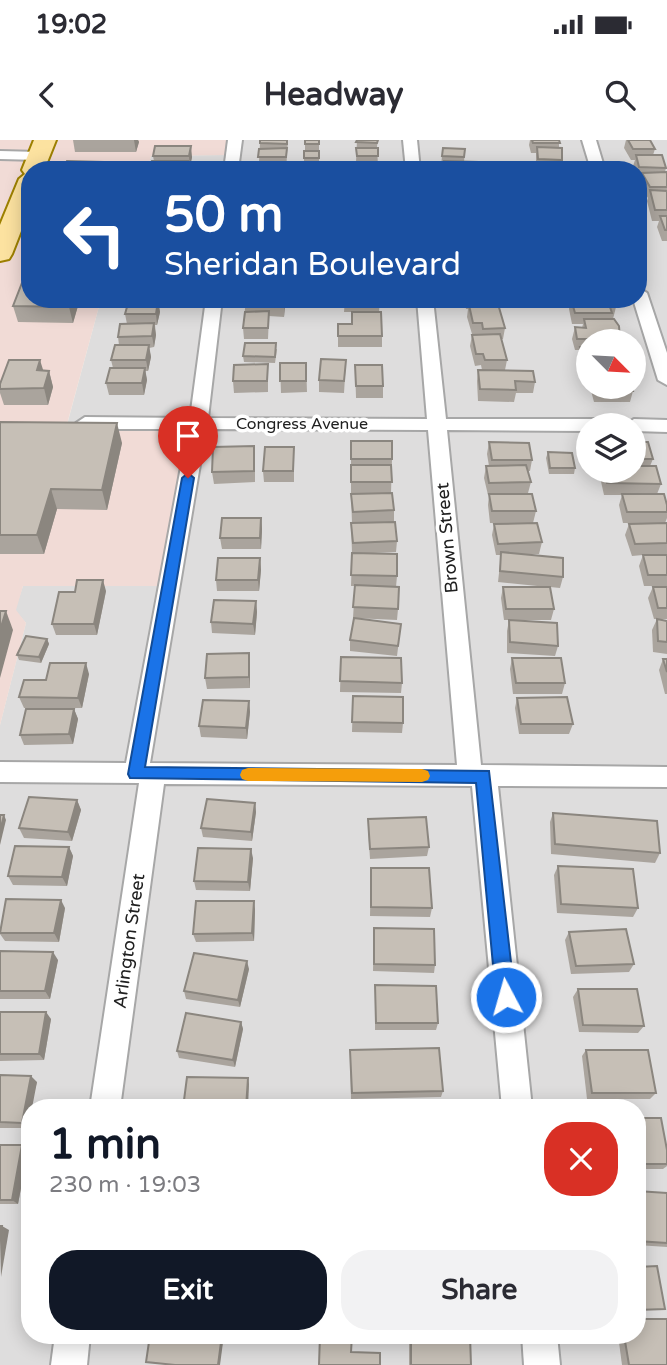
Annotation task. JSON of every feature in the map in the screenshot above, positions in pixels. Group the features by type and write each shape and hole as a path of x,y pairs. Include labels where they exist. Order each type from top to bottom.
{"main road":[{"path":"0,252 21,201"}],"street":[{"path":"233,161 235,140"},
{"path":"410,140 412,161"},
{"path":"589,140 595,161"},
{"path":"0,155 39,155"},
{"name":"Arlington Street","path":"107,1099 144,774 198,424 213,308"},
{"name":"Brown Street","path":"426,308 437,425 516,1099"},
{"path":"644,308 667,380"},
{"name":"Congress Avenue","path":"66,423 576,425"},
{"path":"646,425 667,426"},
{"path":"0,772 667,778"},
{"path":"69,1365 72,1344"},
{"path":"540,1344 542,1365"}],"shaded area":[{"path":"0,140 231,140 228,155 151,156 150,161 21,161 21,308 99,308 67,424 188,425 164,586 23,586 16,610 26,623 0,725"},
{"path":"231,140 667,140 667,1365 0,1365 0,725 26,623 15,610 23,586 164,586 67,425 99,308 647,308 647,161 150,161 151,156 228,155"}],"building":[{"path":"260,140 287,140 287,144 260,143"},
{"path":"305,140 319,140 319,144 305,144"},
{"path":"378,140 377,143 356,142"},
{"path":"532,140 559,140 560,143 533,143"},
{"path":"628,140 650,140 655,149 633,149"},
{"path":"155,146 191,146 189,156 153,156"},
{"path":"537,147 562,148 562,160 538,159"},
{"path":"287,148 286,157 258,157 259,149"},
{"path":"356,148 378,148 378,156 357,156"},
{"path":"443,148 465,149 464,157 442,156"},
{"path":"304,151 319,151 319,158 304,158"},
{"path":"636,155 662,155 666,168 647,167 647,161 638,161"},
{"path":"667,172 667,187 650,187 647,173"},
{"path":"650,190 667,191 667,210 655,210"},
{"path":"660,216 667,216 667,230 665,230"},
{"path":"21,285 21,306 13,306"},
{"path":"127,308 157,308 156,314 125,314"},
{"path":"470,308 499,308 505,328 483,329 482,323 473,323"},
{"path":"574,308 610,308 612,313 575,313"},
{"path":"269,311 268,328 243,328 245,312"},
{"path":"352,312 381,312 382,336 338,336 338,324 352,324"},
{"path":"584,319 614,319 619,329 576,329 576,333 575,327 586,328"},
{"path":"154,323 152,336 118,337 120,324"},
{"path":"500,334 507,360 485,360 483,354 476,354 472,335"},
{"path":"245,343 276,343 275,357 243,356"},
{"path":"115,345 149,345 146,360 111,360"},
{"path":"321,359 346,360 344,381 319,380"},
{"path":"9,360 40,360 37,370 49,371 44,388 0,389"},
{"path":"280,363 306,363 306,381 280,381"},
{"path":"268,364 267,381 233,381 234,365"},
{"path":"355,365 382,365 383,386 356,386"},
{"path":"110,368 145,368 142,383 106,383"},
{"path":"478,370 533,371 535,382 515,381 516,390 480,389"},
{"path":"0,422 117,423 102,490 51,489 37,535 0,535"},
{"path":"351,441 392,441 392,459 351,459"},
{"path":"489,442 529,443 532,460 492,460"},
{"path":"646,442 648,442 653,459 646,459"},
{"path":"254,446 254,471 212,472 213,447"},
{"path":"265,447 294,447 293,471 263,471"},
{"path":"548,452 572,453 575,468 550,468"},
{"path":"351,465 391,465 392,482 351,482"},
{"path":"526,465 531,482 489,483 486,466"},
{"path":"646,466 656,466 661,484 607,483 646,483"},
{"path":"392,493 394,510 353,512 351,494"},
{"path":"489,494 532,494 536,511 492,511"},
{"path":"622,494 664,494 667,512 627,512"},
{"path":"222,518 261,518 260,538 220,538"},
{"path":"395,522 397,541 353,543 351,523"},
{"path":"537,523 542,542 498,544 494,524"},
{"path":"667,523 667,543 635,544 629,524"},
{"path":"501,552 563,558 563,577 500,571"},
{"path":"352,553 397,554 397,576 351,575"},
{"path":"643,555 667,555 667,575 648,575"},
{"path":"218,558 260,558 258,580 216,580"},
{"path":"77,580 103,580 94,624 52,624 59,592 75,592"},
{"path":"355,585 399,587 398,609 353,607"},
{"path":"503,587 550,587 554,609 506,609"},
{"path":"653,587 667,587 667,608 658,608"},
{"path":"214,600 256,601 253,624 211,622"},
{"path":"0,611 6,611 0,630"},
{"path":"354,618 401,624 398,646 350,640"},
{"path":"657,619 667,621 667,642 658,641"},
{"path":"509,620 557,623 558,646 510,642"},
{"path":"26,636 47,639 39,657 17,655"},
{"path":"249,653 249,677 205,678 207,654"},
{"path":"341,657 401,658 402,683 340,681"},
{"path":"512,658 561,658 565,683 516,683"},
{"path":"50,663 86,663 78,698 19,697 24,680 46,680"},
{"path":"353,696 403,697 403,723 352,722"},
{"path":"567,697 573,724 521,724 517,698"},
{"path":"203,700 249,701 246,728 199,726"},
{"path":"26,709 74,709 69,734 20,735"},
{"path":"29,797 77,800 68,832 19,828"},
{"path":"207,799 255,803 251,832 201,828"},
{"path":"553,813 657,821 660,853 555,844"},
{"path":"0,815 4,815 0,831"},
{"path":"426,817 429,847 370,849 368,819"},
{"path":"15,846 69,847 62,877 8,876"},
{"path":"198,848 251,849 248,882 194,881"},
{"path":"558,866 633,869 638,908 561,904"},
{"path":"371,868 429,868 432,908 371,907"},
{"path":"6,899 61,900 54,933 0,933"},
{"path":"196,901 254,901 252,933 193,934"},
{"path":"374,928 434,929 435,965 374,964"},
{"path":"626,929 634,964 576,966 569,932"},
{"path":"0,951 53,952 45,991 0,991"},
{"path":"194,953 247,961 238,1000 184,991"},
{"path":"375,985 436,986 438,1023 376,1023"},
{"path":"578,989 637,989 644,1026 583,1025"},
{"path":"0,1012 46,1012 39,1054 0,1054"},
{"path":"186,1013 241,1022 233,1060 177,1051"},
{"path":"439,1048 443,1091 352,1093 350,1050"},
{"path":"586,1050 648,1050 656,1093 592,1093"},
{"path":"0,1075 31,1076 27,1099 21,1099 21,1123 0,1122"},
{"path":"187,1077 248,1078 247,1099 184,1099"},
{"path":"646,1118 661,1118 667,1164 646,1164"},
{"path":"0,1145 21,1145 12,1200 0,1200"},
{"path":"646,1192 667,1193 667,1243 646,1242"},
{"path":"657,1266 665,1309 646,1310 646,1267"},
{"path":"646,1319 667,1319 667,1365 629,1365 626,1344 646,1344"},
{"path":"149,1344 221,1344 218,1365 146,1362"},
{"path":"320,1344 351,1344 351,1352 380,1353 380,1365 319,1365"},
{"path":"411,1344 470,1344 471,1365 411,1365"}],"slow traffic":[{"path":"248,775 422,776"}],"route":[{"path":"188,478 136,774 484,776 506,997"}]}
